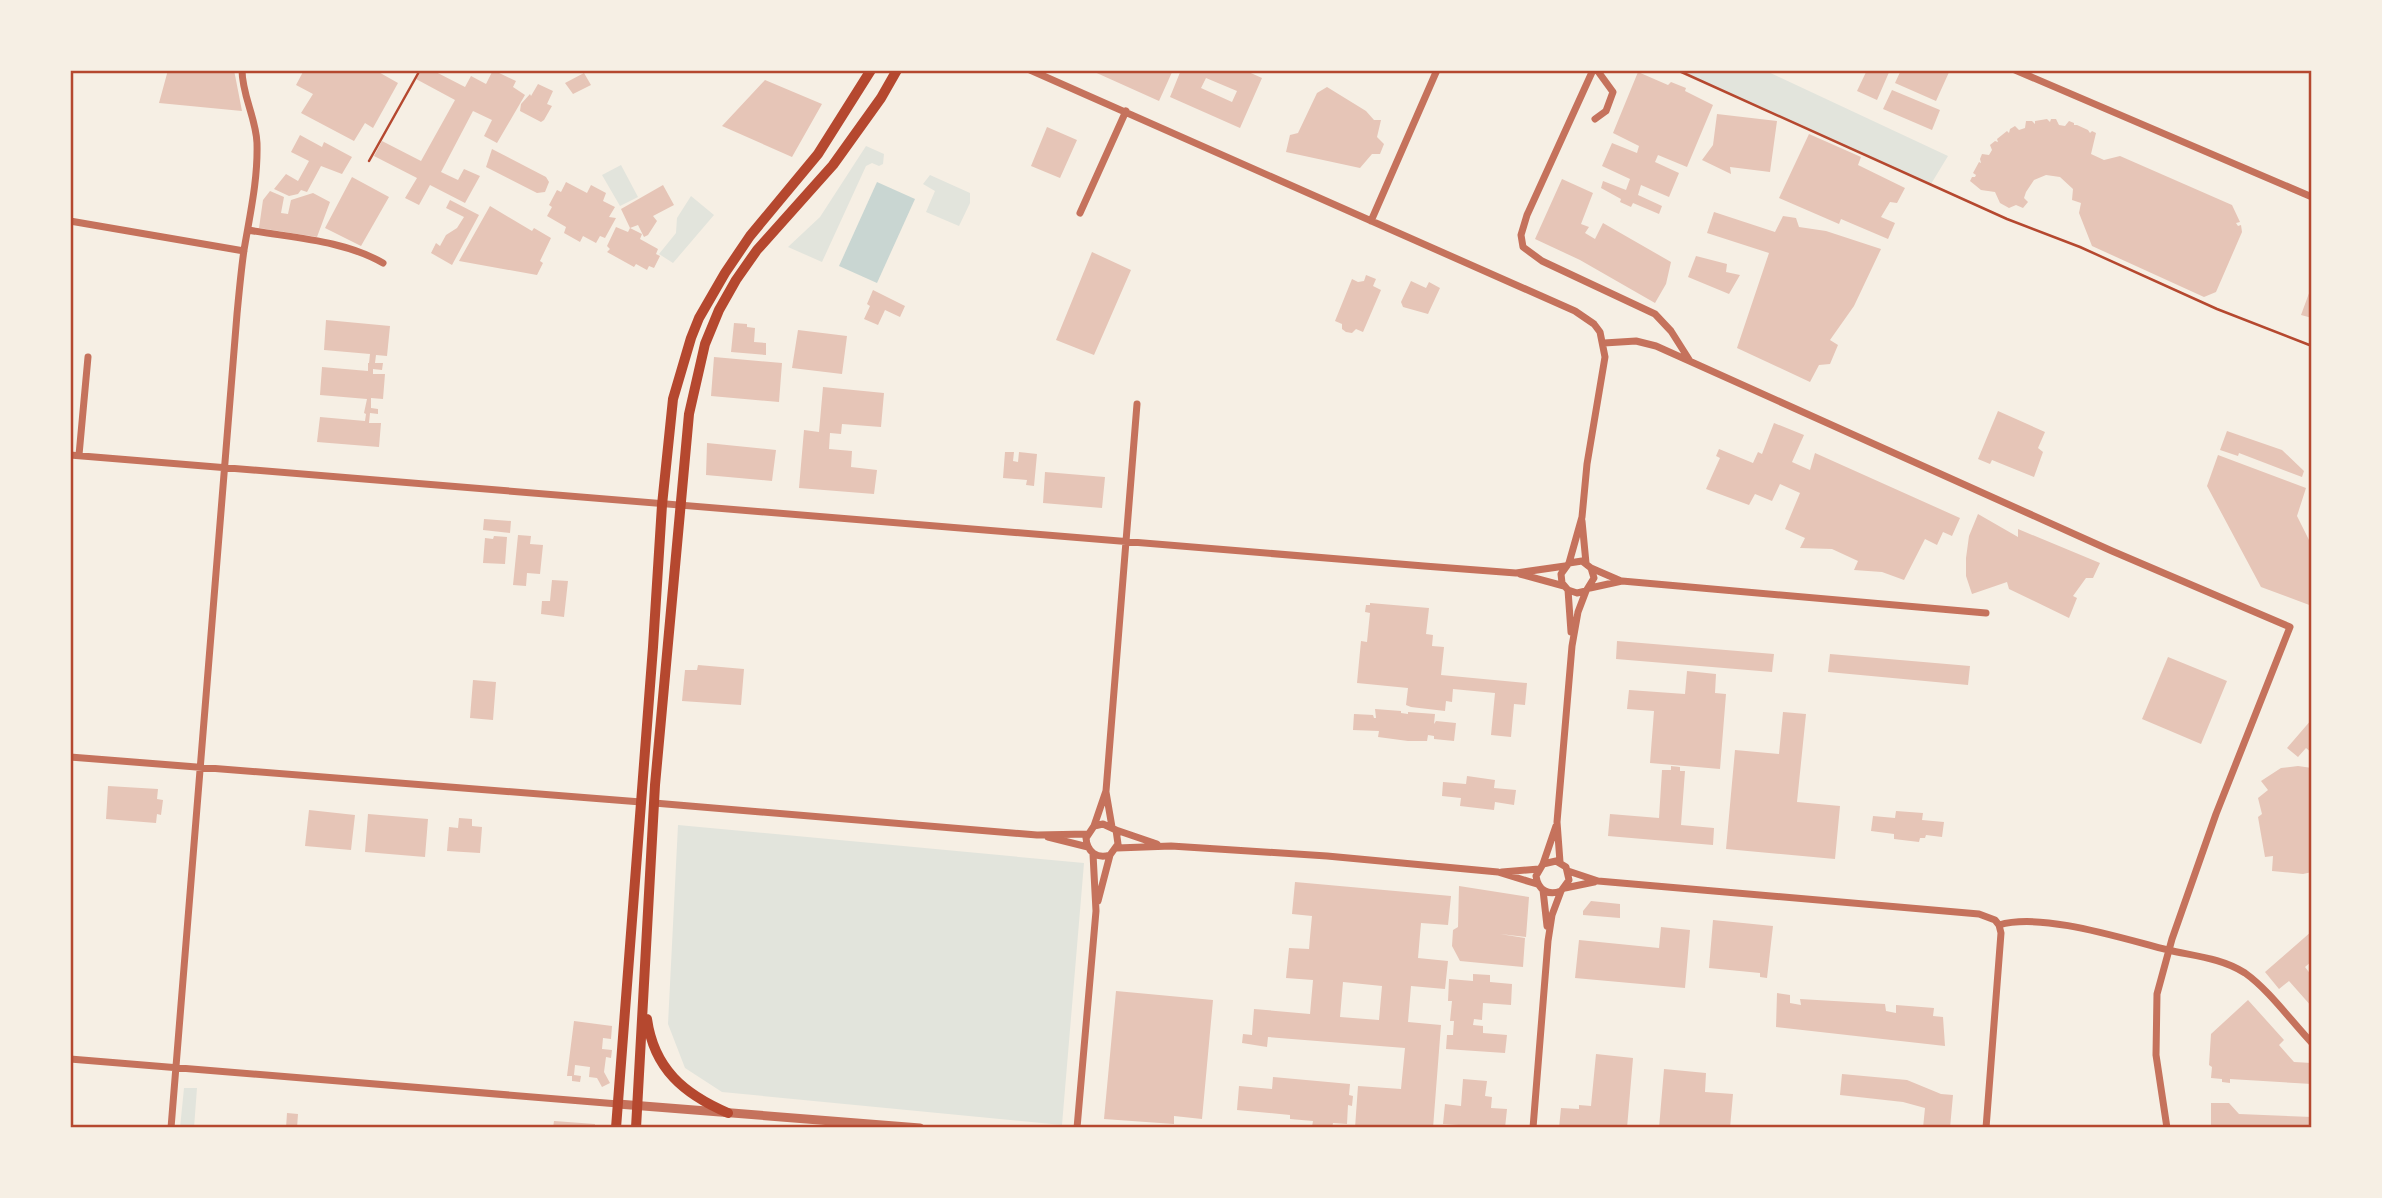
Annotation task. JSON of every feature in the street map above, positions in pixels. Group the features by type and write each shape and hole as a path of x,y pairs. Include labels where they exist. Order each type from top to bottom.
{"main road":[{"path":"616,1128 662,505 673,399 699,318 750,236 818,154 861,87 868,70"},
{"path":"636,1128 654,803 680,506 693,393 701,357 719,310 757,250 832,166 881,98 897,70"},
{"path":"644,995 652,1043 664,1067 692,1094 729,1113"}],"street":[{"path":"171,1128 237,314 256,182 255,124 243,85 243,70"},
{"path":"1030,70 1575,311 1594,324 1604,344 1603,378 1587,464 1582,517 1567,565 1561,574 1566,588 1572,646"},
{"path":"1040,70 1049,77"},
{"path":"1371,221 1437,70"},
{"path":"1595,119 1606,111 1613,92 1595,70 1527,215 1521,235 1523,247 1542,261 1655,313 1671,331 1690,361"},
{"path":"2015,70 2312,197"},
{"path":"1080,213 1126,111"},
{"path":"70,221 244,251"},
{"path":"248,230 365,252 383,263"},
{"path":"1604,344 1625,341 1646,343 1690,361 2112,551 2290,627 2216,814 2168,950 2157,994 2155,1039 2167,1128"},
{"path":"79,456 88,357"},
{"path":"1096,911 1088,834 1094,826 1105,791 1137,404"},
{"path":"70,455 1516,573 1577,593 1622,582 1986,613"},
{"path":"1582,517 1589,566 1594,578 1578,612 1572,646 1557,822 1560,862 1568,871 1598,881 1979,914 1995,920 2001,933 1986,1128"},
{"path":"1516,573 1577,561 1622,582"},
{"path":"70,757 641,802"},
{"path":"1077,1128 1096,911 1110,855 1117,848 1119,840 1105,791"},
{"path":"654,803 1037,835 1088,834"},
{"path":"1548,941 1536,876 1557,822"},
{"path":"1094,826 1103,824 1143,840 1171,846"},
{"path":"1037,835 1091,850 1101,856 1110,855"},
{"path":"1117,848 1171,846 1327,856 1498,873 1540,887 1552,894 1598,881"},
{"path":"1498,873 1541,866 1551,861 1560,862"},
{"path":"1533,1128 1548,941 1552,915 1569,880 1568,871"},
{"path":"1999,925 2022,921 2073,928 2216,960 2246,974 2312,1043"},
{"path":"70,1059 920,1128"}],"path":[{"path":"369,162 420,70"},
{"path":"1677,70 2007,219 2088,250 2217,309 2312,346"}],"shaded area":[{"path":"1677,70 1764,70 1948,156 1931,184"},
{"path":"866,146 884,154 883,164 879,166 872,163 866,166 822,262 788,247 820,217"},
{"path":"621,165 638,197 620,206 602,175"},
{"path":"930,175 970,193 970,203 959,226 926,212 935,191 923,184"},
{"path":"877,182 915,199 877,283 839,266"},
{"path":"691,196 714,215 673,263 659,254 676,233 677,218"},
{"path":"678,825 1084,863 1062,1125 722,1092 685,1068 668,1024"},
{"path":"184,1088 197,1088 194,1128 180,1128"}],"building":[{"path":"168,70 234,70 242,111 159,103"},
{"path":"304,70 375,70 398,83 373,128 365,123 354,141 301,113 313,94 296,85"},
{"path":"422,70 432,70 465,87 471,76 486,84 493,70 516,81 513,87 525,95 497,143 484,136 492,120 473,111 441,172 458,180 464,169 480,176 465,203 430,185 419,205 405,198 417,178 374,156 382,141 421,161 455,100 416,79"},
{"path":"1090,70 1173,70 1159,101"},
{"path":"1181,70 1244,70 1262,78 1240,128 1170,97","holes":["1206,78 1237,91 1232,102 1201,88"]},
{"path":"1867,70 1890,70 1877,100 1857,91"},
{"path":"1901,70 1950,70 1936,101 1895,83"},
{"path":"1638,72 1668,85 1671,82 1686,88 1685,91 1713,105 1687,167 1658,155 1655,162 1679,173 1669,197 1641,185 1638,195 1662,206 1659,214 1633,203 1631,207 1601,188 1603,181 1626,190 1630,179 1602,166 1612,143 1637,153 1639,146 1613,133"},
{"path":"584,73 591,85 573,94 565,83"},
{"path":"765,80 822,104 792,157 722,126"},
{"path":"538,84 553,91 547,104 552,106 541,122 520,111 521,104 530,94 531,96"},
{"path":"1327,87 1366,111 1374,120 1381,120 1377,137 1384,144 1380,154 1372,154 1360,168 1286,152 1290,135 1298,133 1317,93"},
{"path":"1892,90 1940,110 1932,130 1883,109"},
{"path":"1717,114 1777,121 1770,172 1730,167 1731,174 1702,160 1713,145"},
{"path":"2047,119 2050,122 2051,119 2056,119 2059,125 2065,126 2069,121 2090,133 2096,133 2091,154 2104,160 2120,156 2232,205 2240,222 2236,223 2241,225 2242,232 2216,292 2204,297 2092,246 2079,213 2081,203 2072,200 2073,189 2060,177 2046,175 2034,180 2026,192 2024,198 2028,202 2023,208 2016,205 2009,208 2000,203 1995,192 1981,190 1970,181 1976,175 1973,173 1979,162 1981,163 1982,154 1989,155 1992,150 1990,145 1998,142 1997,139 2007,131 2009,133 2015,126 2019,130 2025,128 2026,121 2035,124 2035,121"},
{"path":"1047,127 1077,140 1060,178 1031,166"},
{"path":"1809,134 1861,157 1858,165 1905,188 1897,203 1890,202 1881,217 1895,223 1888,239 1841,219 1839,224 1779,198"},
{"path":"300,135 322,147 324,142 352,157 342,174 321,166 307,192 301,190 298,194 289,196 274,189 286,174 298,181 309,161 291,152"},
{"path":"492,149 546,177 549,182 545,192 537,193 486,167"},
{"path":"352,177 389,197 361,246 325,228"},
{"path":"1562,179 1593,193 1581,224 1589,227 1585,233 1595,239 1603,223 1671,262 1666,284 1655,303 1580,260 1535,239"},
{"path":"566,182 587,193 591,185 606,193 603,201 615,207 609,217 616,218 605,238 600,236 596,243 583,236 580,242 564,233 566,227 547,216 557,190 561,192"},
{"path":"663,185 674,205 653,216 657,221 644,237 638,225 630,228 621,209"},
{"path":"270,191 284,197 281,213 288,214 291,200 313,193 330,202 317,237 259,228 263,200"},
{"path":"450,200 479,215 452,265 431,253 436,243 440,246 446,235 457,228 464,217 446,208"},
{"path":"490,206 532,231 534,228 551,238 540,261 543,263 537,275 459,261"},
{"path":"1714,212 1775,232 1783,216 1796,218 1799,227 1826,231 1881,249 1854,306 1830,340 1838,345 1830,364 1819,365 1810,382 1737,348 1769,253 1707,233"},
{"path":"616,227 628,232 630,228 642,234 640,239 658,249 656,254 660,256 654,268 649,266 647,270 636,264 634,267 607,252"},
{"path":"1092,252 1131,270 1094,355 1056,340"},
{"path":"1696,256 1727,264 1726,272 1740,275 1729,294 1688,277"},
{"path":"1366,275 1376,279 1373,286 1381,290 1363,332 1356,329 1352,333 1346,332 1342,329 1342,324 1335,321 1352,279 1364,281"},
{"path":"1411,281 1426,288 1429,282 1440,288 1428,314 1403,307 1401,302"},
{"path":"2312,285 2312,318 2301,315"},
{"path":"873,290 905,306 900,317 885,310 878,325 864,319"},
{"path":"326,320 390,326 387,356 376,355 375,363 383,363 382,370 373,369 373,374 385,374 383,399 371,398 371,408 378,409 378,414 370,413 369,423 381,423 379,447 317,442 320,417 365,421 366,414 367,399 320,395 322,367 368,371 370,354 324,350"},
{"path":"734,323 755,328 754,342 766,343 766,355 731,352"},
{"path":"798,330 847,336 842,374 792,368"},
{"path":"714,357 782,363 779,402 711,396"},
{"path":"823,387 884,393 881,427 842,424 841,434 830,433 829,449 852,451 851,467 877,470 874,494 799,488 804,430 819,432"},
{"path":"1998,411 2045,432 2038,448 2043,452 2034,477 1992,460 1990,464 1978,459"},
{"path":"1774,423 1804,435 1792,462 1810,470 1815,453 1960,518 1952,536 1943,532 1937,545 1925,539 1904,580 1882,572 1854,570 1858,561 1832,549 1800,548 1805,538 1785,529 1800,493 1780,484 1772,501 1755,494 1749,505 1706,489 1720,458 1716,456 1719,449 1753,463 1758,452 1762,454"},
{"path":"2227,431 2282,450 2304,471 2302,477 2239,453 2238,456 2220,450"},
{"path":"707,443 776,450 772,481 706,475"},
{"path":"1005,452 1014,452 1013,461 1018,462 1019,452 1037,454 1034,486 1026,485 1027,480 1003,478"},
{"path":"2218,455 2306,488 2297,516 2312,546 2312,606 2261,587 2207,486"},
{"path":"1045,472 1105,477 1102,508 1043,503"},
{"path":"1978,514 2018,537 2018,529 2100,563 2093,578 2086,578 2073,596 2077,598 2069,618 2009,589 2007,582 1972,594 1966,576 1966,558 1969,536"},
{"path":"484,519 511,521 510,533 483,530"},
{"path":"518,535 531,536 530,544 543,545 540,574 527,573 526,586 513,585"},
{"path":"494,536 507,537 505,564 483,563 485,538 493,539"},
{"path":"552,580 568,581 564,617 541,614 542,601 550,601"},
{"path":"1370,603 1429,608 1426,634 1433,635 1432,646 1444,647 1441,675 1527,683 1525,705 1514,704 1511,737 1491,735 1495,693 1453,689 1452,702 1446,701 1445,711 1406,705 1408,688 1357,683 1361,641 1367,642 1370,613 1365,612 1366,605"},
{"path":"1617,641 1774,654 1772,672 1616,659"},
{"path":"1830,654 1970,666 1968,685 1828,672"},
{"path":"2168,657 2227,681 2201,744 2142,719"},
{"path":"698,665 744,669 741,705 682,701 685,670 697,670"},
{"path":"1687,671 1716,674 1715,693 1726,694 1720,769 1650,763 1654,711 1627,709 1629,690 1685,694"},
{"path":"473,680 496,682 493,720 470,718"},
{"path":"1375,709 1408,714 1435,714 1434,724 1436,721 1456,723 1454,741 1434,739 1434,736 1428,735 1427,741 1408,741 1378,737 1379,731 1353,730 1354,714 1373,715 1376,718"},
{"path":"1783,712 1806,714 1797,802 1840,806 1835,859 1726,849 1735,750 1779,754"},
{"path":"2312,719 2312,753 2306,748 2298,757 2287,748"},
{"path":"1671,766 1685,771 1681,825 1714,828 1713,845 1608,836 1610,814 1659,818 1662,770 1671,770"},
{"path":"2281,768 2312,768 2312,872 2303,874 2272,871 2273,856 2265,857 2258,817 2262,814 2258,798 2268,790 2261,781"},
{"path":"1467,776 1495,780 1494,788 1516,790 1514,805 1495,802 1494,810 1460,806 1461,798 1442,796 1443,782 1466,784"},
{"path":"108,786 158,789 157,799 163,800 161,815 157,814 156,823 106,819"},
{"path":"309,810 355,815 351,850 305,846"},
{"path":"1896,811 1923,813 1922,820 1944,822 1942,837 1926,835 1925,838 1920,838 1919,842 1894,839 1894,834 1871,831 1873,816 1895,818"},
{"path":"368,814 428,819 425,857 365,852"},
{"path":"459,818 472,819 472,826 482,827 480,853 447,851 449,827 458,828"},
{"path":"1295,882 1451,896 1448,925 1421,923 1418,958 1448,961 1445,989 1411,986 1408,1022 1441,1025 1433,1128 1355,1128 1358,1086 1401,1089 1405,1048 1268,1037 1267,1047 1242,1043 1243,1034 1252,1035 1254,1009 1310,1014 1313,980 1286,978 1289,948 1309,949 1312,916 1292,914","holes":["1343,982 1382,986 1379,1020 1340,1017"]},
{"path":"1459,886 1529,897 1526,937 1500,934 1525,938 1523,967 1460,961 1452,946 1453,930 1458,927"},
{"path":"1591,901 1620,904 1620,918 1583,915"},
{"path":"1713,920 1773,926 1767,978 1760,977 1760,973 1709,968"},
{"path":"1661,927 1690,930 1685,988 1575,978 1579,940 1659,948"},
{"path":"2312,931 2312,961 2305,967 2312,976 2312,1007 2289,981 2279,989 2265,972"},
{"path":"1473,974 1490,975 1490,982 1512,984 1511,1005 1483,1003 1482,1020 1474,1019 1473,1025 1483,1026 1483,1033 1507,1035 1505,1053 1446,1049 1447,1035 1453,1035 1454,1021 1450,1021 1452,1001 1448,1001 1449,979 1473,981"},
{"path":"1116,991 1213,1000 1202,1119 1174,1116 1174,1124 1104,1119"},
{"path":"1777,993 1790,995 1790,1003 1801,1005 1800,999 1885,1004 1886,1011 1896,1013 1896,1005 1934,1008 1933,1016 1943,1017 1945,1046 1776,1027"},
{"path":"2248,1000 2284,1040 2279,1045 2294,1062 2312,1063 2312,1084 2230,1079 2230,1083 2211,1078 2211,1034"},
{"path":"574,1021 612,1026 611,1039 603,1038 602,1049 612,1050 611,1058 606,1057 604,1072 610,1083 602,1087 597,1078 589,1077 590,1067 575,1065 574,1075 581,1076 580,1082 572,1081 572,1076 567,1076"},
{"path":"1596,1054 1633,1058 1627,1128 1559,1128 1561,1108 1579,1109 1579,1105 1591,1106"},
{"path":"1664,1069 1706,1073 1705,1092 1733,1094 1730,1128 1659,1128"},
{"path":"1842,1074 1907,1080 1941,1094 1953,1095 1950,1128 1923,1128 1925,1108 1903,1102 1840,1095"},
{"path":"1273,1077 1350,1084 1349,1095 1353,1096 1352,1106 1348,1105 1347,1124 1333,1123 1332,1128 1312,1127 1313,1121 1290,1119 1290,1115 1237,1110 1239,1086 1272,1089"},
{"path":"1463,1079 1487,1081 1485,1096 1492,1097 1491,1108 1507,1109 1505,1128 1443,1124 1445,1104 1461,1106"},
{"path":"2211,1103 2229,1103 2239,1114 2312,1117 2312,1128 2211,1127"},
{"path":"287,1113 298,1114 297,1128 286,1128"},
{"path":"554,1121 595,1124 595,1128 553,1128"}]}
